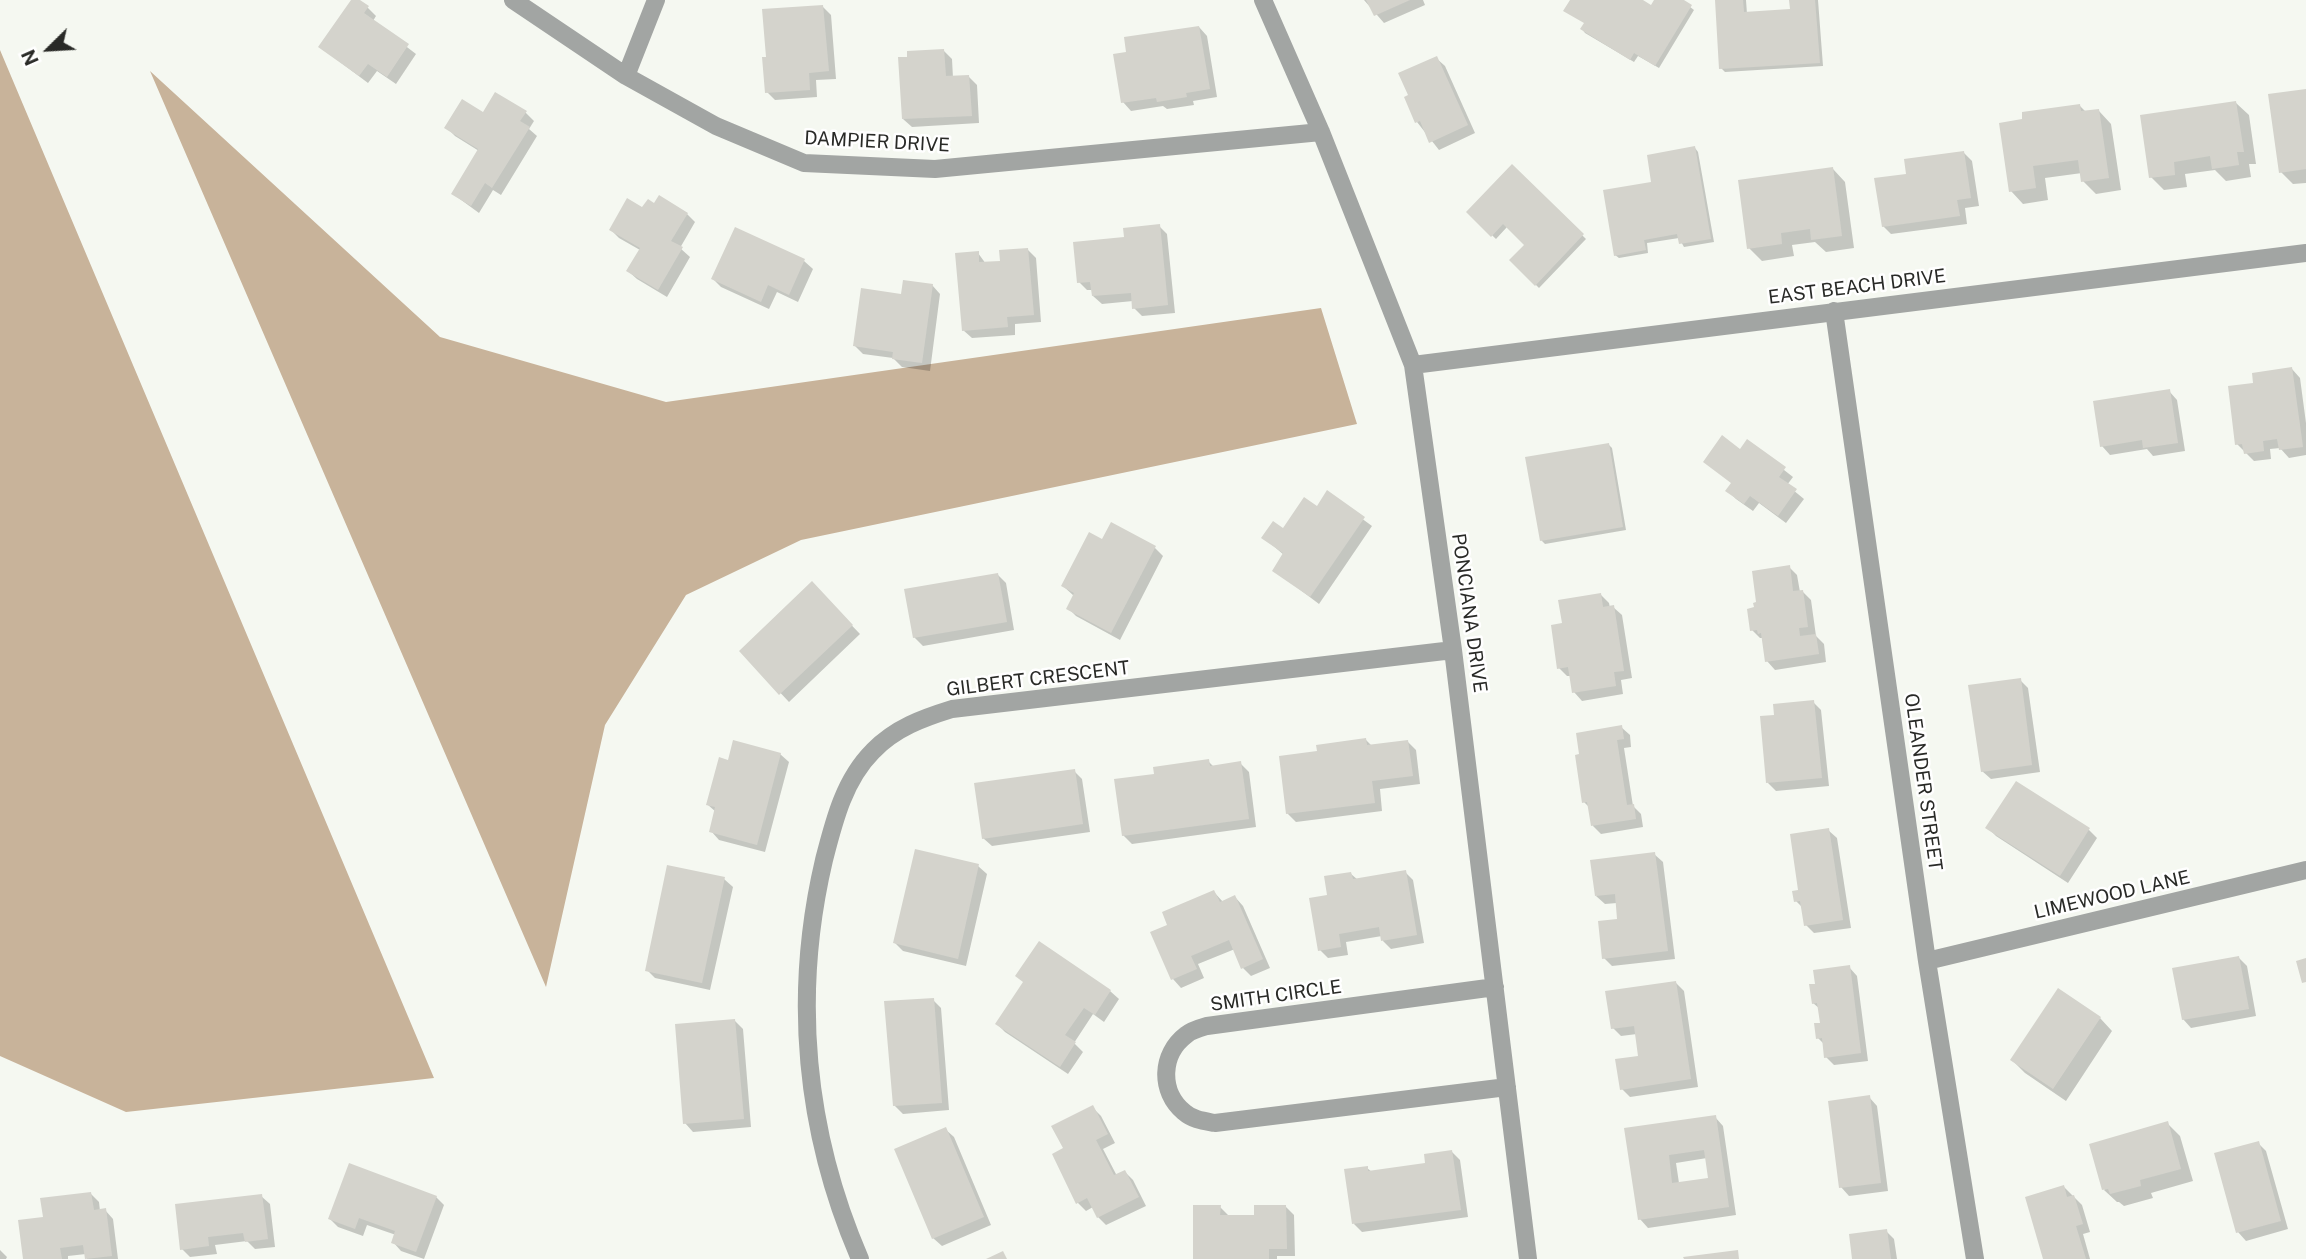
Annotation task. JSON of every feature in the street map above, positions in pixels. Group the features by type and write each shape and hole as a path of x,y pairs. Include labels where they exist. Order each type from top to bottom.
{"street":[{"name":"DAMPIER DRIVE","path":"513,0 626,76 716,126 804,163 935,169 1321,132"},
{"path":"626,76 656,0"},
{"name":"PONCIANA DRIVE","path":"1263,0 1321,132 1413,365 1453,650 1528,1259"},
{"name":"EAST BEACH DRIVE","path":"1413,365 2306,253"},
{"name":"OLEANDER STREET","path":"1834,311 1927,961 1975,1259"},
{"name":"GILBERT CRESCENT","path":"860,1259 835,1194 815,1113 808,1066 807,966 813,917 833,825 851,778 874,750 905,726 952,709 1453,650"},
{"name":"LIMEWOOD LANE","path":"1927,961 2306,870"},
{"name":"SMITH CIRCLE","path":"1495,987 1207,1026 1188,1033 1174,1046 1167,1062 1166,1081 1170,1096 1184,1112 1196,1120 1215,1123 1507,1087"}],"shaded area":[{"path":"0,50 434,1078 126,1112 0,1056"},
{"path":"150,71 440,337 666,402 1321,308 1357,424 801,540 686,595 605,725 546,987"}],"building":[{"path":"351,0 360,0 369,6 364,13 409,44 387,77 368,64 359,76 318,47"},
{"path":"1366,0 1410,0 1374,16"},
{"path":"1570,0 1643,0 1651,5 1654,0 1684,0 1692,5 1655,66 1634,53 1630,60 1580,29 1584,23 1563,11"},
{"path":"1715,0 1743,0 1744,12 1790,9 1789,0 1815,0 1820,63 1719,69"},
{"path":"823,5 829,71 809,73 810,90 765,93 762,57 766,57 762,9"},
{"path":"1199,26 1210,89 1186,93 1187,97 1157,102 1156,98 1121,103 1113,54 1126,52 1124,37"},
{"path":"944,49 946,76 969,75 972,116 902,119 898,57 907,57 907,51"},
{"path":"1437,56 1468,125 1429,143 1420,121 1415,123 1404,97 1408,95 1398,73"},
{"path":"2306,89 2306,169 2279,173 2268,94"},
{"path":"495,92 527,111 520,121 530,127 492,188 485,183 471,206 451,194 478,149 444,128 462,99 483,112"},
{"path":"2236,101 2244,152 2237,152 2239,165 2212,169 2210,156 2174,162 2175,175 2149,178 2140,115"},
{"path":"2080,104 2081,111 2099,109 2109,178 2081,182 2078,160 2033,166 2036,188 2009,192 1999,123 2022,119 2022,112"},
{"path":"1695,146 1711,239 1679,244 1677,234 1644,240 1646,250 1614,256 1603,190 1651,182 1647,155"},
{"path":"1964,151 1971,198 1957,200 1960,216 1882,227 1874,178 1906,174 1904,159"},
{"path":"1512,164 1584,234 1535,286 1509,260 1524,245 1503,224 1491,237 1466,212"},
{"path":"1833,167 1842,236 1811,240 1810,229 1781,233 1782,244 1747,249 1738,180"},
{"path":"659,195 688,213 671,241 683,247 658,290 626,271 640,248 609,230 627,198 642,207 648,199 654,203"},
{"path":"1160,224 1168,305 1132,309 1131,293 1092,296 1090,282 1077,283 1073,242 1124,237 1123,228"},
{"path":"735,227 805,259 789,295 768,285 761,302 711,279"},
{"path":"1028,248 1034,315 1007,317 1008,327 962,331 955,253 979,251 979,262 1000,261 999,250"},
{"path":"903,280 933,284 922,363 892,359 893,352 853,346 861,288 901,294"},
{"path":"2292,367 2303,447 2279,450 2277,439 2263,441 2264,451 2244,454 2242,444 2235,445 2228,386 2253,383 2252,373"},
{"path":"2170,389 2178,443 2143,448 2142,440 2100,447 2093,401"},
{"path":"1722,435 1740,449 1747,439 1786,467 1779,477 1797,489 1778,516 1750,496 1744,504 1725,491 1731,483 1703,462"},
{"path":"1609,443 1623,527 1540,541 1525,457"},
{"path":"1327,490 1365,517 1310,597 1272,571 1283,553 1261,538 1273,521 1283,528 1304,497 1317,506"},
{"path":"1111,522 1156,546 1111,633 1066,609 1074,593 1061,586 1089,532 1102,539"},
{"path":"1790,565 1793,591 1803,590 1808,627 1799,628 1800,636 1816,634 1819,654 1765,662 1761,633 1758,634 1757,630 1750,631 1747,609 1754,607 1753,603 1756,602 1752,571"},
{"path":"998,573 1007,622 913,638 904,589"},
{"path":"812,581 853,625 779,695 739,651"},
{"path":"1601,593 1603,607 1614,605 1624,671 1614,672 1616,686 1572,693 1568,667 1557,669 1551,625 1562,623 1558,600"},
{"path":"2021,678 2032,765 1981,772 1968,685"},
{"path":"1814,700 1822,778 1766,783 1760,716 1774,715 1773,704"},
{"path":"1622,725 1624,739 1617,740 1627,805 1634,804 1636,819 1591,826 1587,802 1582,803 1575,755 1579,754 1576,733"},
{"path":"1366,738 1367,745 1408,740 1413,776 1372,781 1375,803 1286,814 1279,756 1317,751 1316,745"},
{"path":"733,740 781,753 757,845 709,832 715,807 706,805 719,757 728,760"},
{"path":"1209,759 1210,766 1241,761 1249,819 1122,836 1114,779 1154,774 1153,767"},
{"path":"1075,769 1083,824 982,839 974,783"},
{"path":"2016,781 2090,828 2060,876 1985,828"},
{"path":"1829,828 1843,920 1804,926 1800,901 1794,902 1792,891 1798,890 1790,834"},
{"path":"915,849 979,864 958,959 893,943"},
{"path":"1655,852 1668,951 1602,959 1598,921 1617,919 1615,894 1595,896 1590,860"},
{"path":"667,865 725,877 702,983 645,971"},
{"path":"1406,870 1417,935 1381,941 1379,927 1339,934 1341,947 1318,951 1309,898 1327,895 1324,876 1351,872 1353,879"},
{"path":"1214,890 1220,902 1235,895 1263,959 1241,969 1229,940 1191,956 1197,969 1171,980 1150,932 1167,925 1162,912"},
{"path":"1039,941 1111,990 1095,1015 1084,1008 1065,1035 1076,1042 1060,1067 995,1024 1023,982 1015,976"},
{"path":"2239,956 2249,1009 2182,1020 2172,968"},
{"path":"2306,958 2306,982 2302,983 2296,961"},
{"path":"1850,965 1861,1053 1824,1058 1822,1038 1816,1039 1814,1023 1820,1023 1817,1003 1812,1004 1809,984 1815,984 1813,970"},
{"path":"1676,981 1691,1079 1620,1090 1615,1059 1638,1056 1634,1026 1611,1029 1605,991"},
{"path":"2058,988 2101,1017 2053,1089 2010,1060"},
{"path":"934,998 942,1103 893,1106 884,1001"},
{"path":"735,1019 744,1119 683,1124 675,1024"},
{"path":"1870,1095 1881,1183 1839,1188 1828,1101"},
{"path":"1093,1105 1108,1134 1096,1140 1114,1175 1125,1170 1139,1197 1097,1218 1087,1198 1076,1204 1052,1154 1063,1148 1051,1126"},
{"path":"1716,1115 1729,1207 1638,1220 1624,1128","holes":["1704,1150 1708,1178 1672,1183 1669,1155"]},
{"path":"2168,1121 2181,1169 2140,1180 2141,1186 2110,1194 2108,1189 2102,1190 2089,1144"},
{"path":"946,1127 984,1217 932,1239 894,1149"},
{"path":"2259,1141 2281,1221 2236,1233 2214,1153"},
{"path":"1452,1150 1461,1210 1352,1224 1344,1169 1368,1166 1368,1171 1425,1163 1424,1154"},
{"path":"349,1163 437,1196 416,1252 391,1243 395,1231 359,1218 355,1229 328,1219"},
{"path":"2064,1185 2067,1197 2074,1195 2083,1224 2076,1226 2086,1259 2043,1259 2025,1197"},
{"path":"91,1192 94,1210 106,1208 112,1256 85,1259 83,1245 60,1248 62,1259 23,1259 18,1220 43,1217 40,1198"},
{"path":"262,1194 268,1239 245,1242 243,1233 208,1237 209,1246 180,1250 175,1204"},
{"path":"1193,1205 1221,1205 1220,1215 1254,1215 1254,1205 1286,1205 1287,1249 1269,1249 1269,1259 1193,1259"},
{"path":"1887,1229 1891,1259 1852,1259 1849,1234"},
{"path":"1738,1250 1739,1259 1683,1257"},
{"path":"1003,1251 1007,1259 986,1259"}]}
